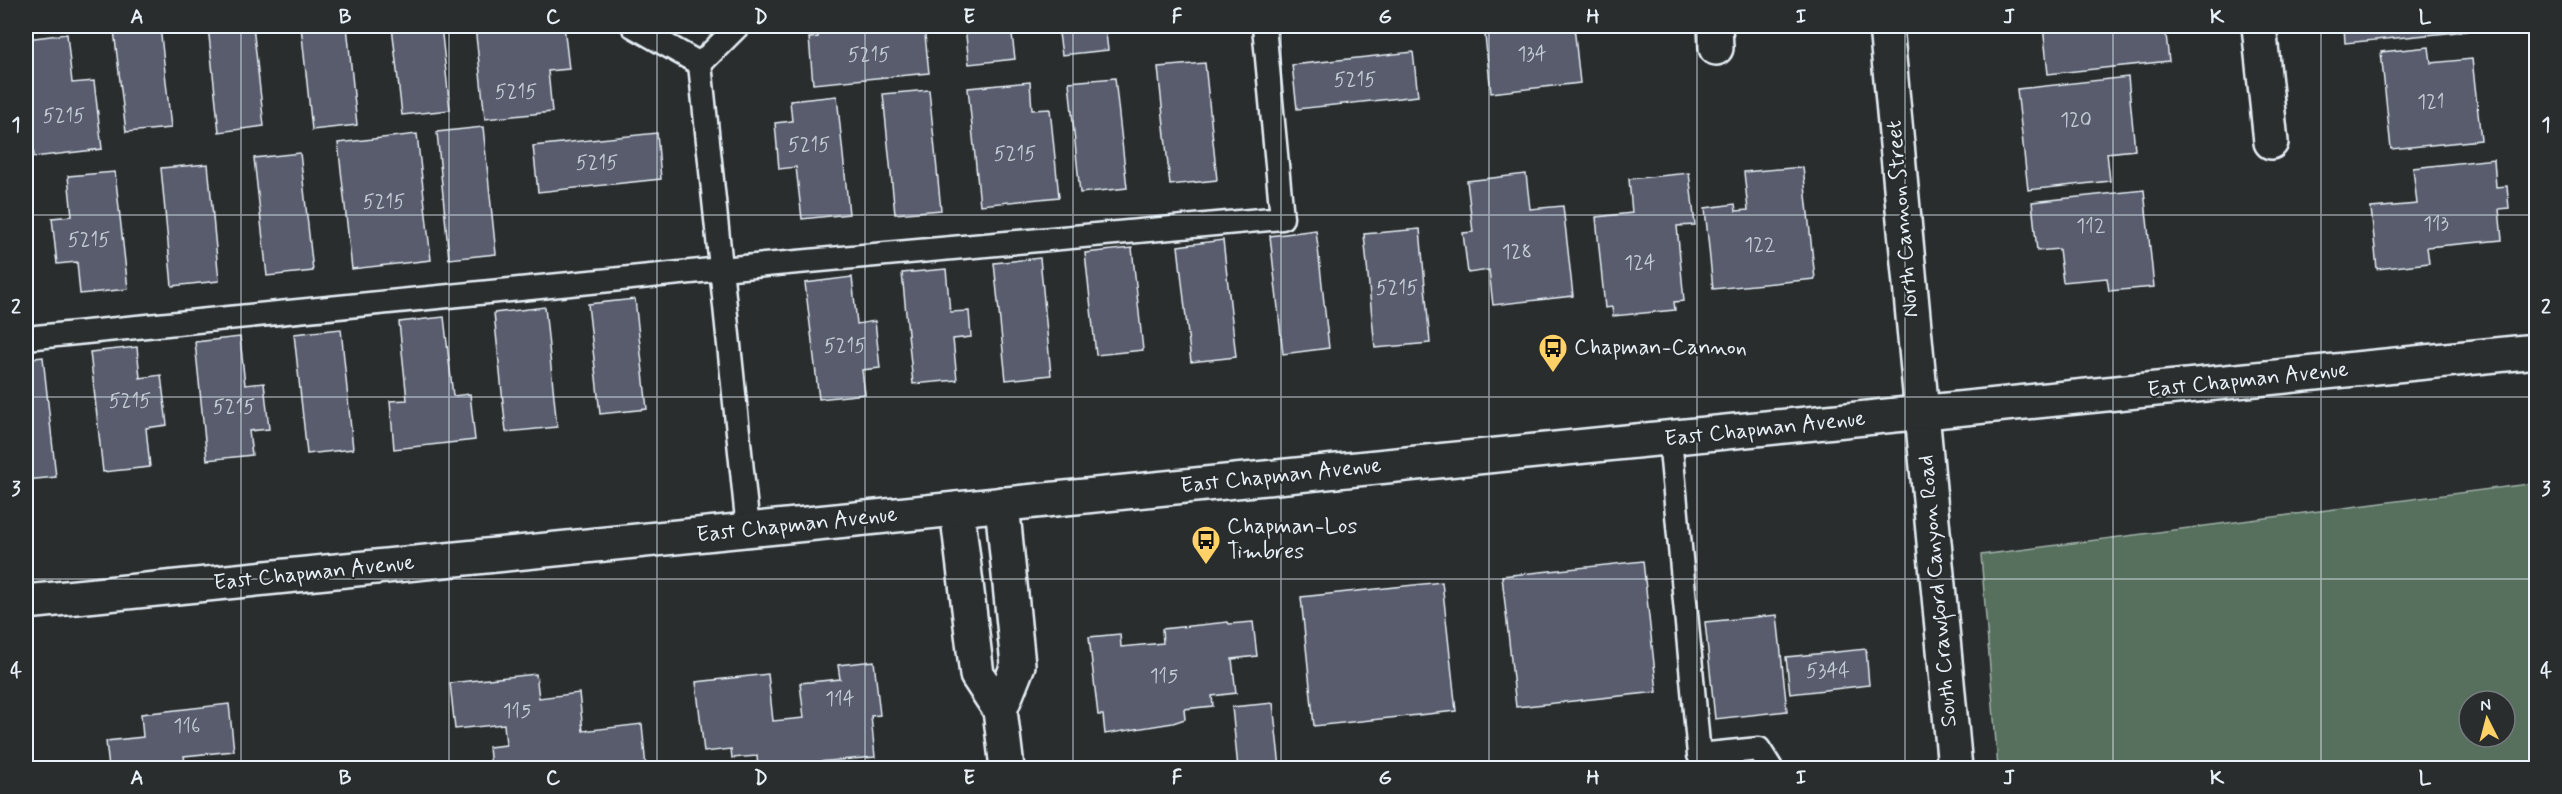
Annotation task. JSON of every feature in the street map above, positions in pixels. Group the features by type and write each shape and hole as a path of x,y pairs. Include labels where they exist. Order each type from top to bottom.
{"main road":[{"name":"North Cannon Street","path":"1886,26 1921,413"},
{"path":"2259,26 2271,142"},
{"name":"East Chapman Avenue","path":"26,602 2536,351"},
{"name":"South Crawford Canyon Road","path":"1921,413 1954,768"},
{"path":"1000,710 1018,664 1002,504"},
{"path":"957,509 977,675 1000,710 1007,768"}],"lane":[{"path":"633,26 700,64"},
{"path":"700,64 738,26"},
{"path":"26,338 721,269 1282,218 1264,26"},
{"path":"700,64 748,529"},
{"path":"1670,438 1699,755 1758,749 1771,768"}],"green space":[{"path":"2536,483 2536,768 1998,768 1981,555"}],"building":[{"path":"160,26 171,128 126,132 114,30"},
{"path":"208,26 253,26 264,126 219,132"},
{"path":"301,26 347,26 357,125 312,130"},
{"path":"392,26 441,26 450,110 402,115"},
{"path":"475,26 564,26 569,69 548,71 552,112 485,119"},
{"path":"817,26 924,26 929,73 813,84 809,38 818,37"},
{"path":"965,26 1011,26 1015,59 969,64"},
{"path":"1058,26 1105,26 1108,50 1062,55"},
{"path":"1484,26 1574,26 1580,83 1491,93"},
{"path":"2043,26 2165,26 2169,61 2048,74"},
{"path":"2344,26 2466,26 2467,31 2345,43"},
{"path":"67,34 72,83 94,81 102,149 34,157 26,76 26,39"},
{"path":"2429,47 2431,63 2472,59 2481,140 2391,149 2381,52"},
{"path":"1413,52 1418,96 1297,109 1292,65"},
{"path":"1205,63 1217,180 1170,185 1158,67"},
{"path":"2128,77 2135,150 2107,153 2110,181 2028,190 2017,89"},
{"path":"1115,78 1127,188 1080,193 1069,82"},
{"path":"1030,82 1032,110 1050,109 1059,197 980,205 968,88"},
{"path":"929,90 941,210 895,214 883,94"},
{"path":"837,96 849,214 802,219 796,167 779,169 775,123 792,121 790,101"},
{"path":"483,127 496,254 449,259 437,132"},
{"path":"657,133 661,179 538,192 533,146"},
{"path":"417,134 431,260 352,269 338,143"},
{"path":"300,153 313,271 267,276 254,158"},
{"path":"2494,159 2496,187 2507,186 2509,208 2499,209 2502,240 2427,247 2429,263 2377,269 2371,208 2417,204 2413,168"},
{"path":"208,164 219,281 172,286 161,168"},
{"path":"1803,167 1815,279 1713,289 1705,208 1735,204 1736,211 1748,210 1744,172"},
{"path":"115,172 128,289 80,294 77,262 57,264 52,218 72,216 68,176"},
{"path":"1689,173 1695,225 1677,226 1684,301 1674,302 1675,310 1613,316 1612,307 1605,308 1596,217 1632,213 1629,179"},
{"path":"1526,174 1530,209 1563,206 1573,296 1493,305 1489,270 1468,273 1463,233 1473,232 1467,181"},
{"path":"2144,190 2154,287 2109,291 2107,278 2063,282 2059,249 2037,251 2032,202"},
{"path":"1420,229 1430,343 1375,348 1364,234"},
{"path":"1316,230 1329,348 1283,354 1270,236"},
{"path":"1223,240 1236,357 1191,362 1178,246"},
{"path":"1132,248 1143,350 1096,355 1085,253"},
{"path":"1040,258 1051,375 1006,380 994,263"},
{"path":"946,269 950,312 969,311 971,337 953,339 957,380 913,384 902,273"},
{"path":"852,277 857,324 875,321 880,368 862,370 865,394 819,399 805,283"},
{"path":"635,299 647,409 600,414 588,304"},
{"path":"545,307 557,427 506,432 494,313"},
{"path":"444,317 453,396 470,394 475,440 394,449 390,401 407,400 399,322"},
{"path":"341,329 353,449 307,454 294,334"},
{"path":"240,337 245,385 264,383 269,429 249,431 252,455 207,460 195,342"},
{"path":"137,347 140,378 161,375 167,425 146,428 150,467 103,472 90,352"},
{"path":"43,357 56,477 26,480 26,359"},
{"path":"1643,561 1657,692 1516,707 1502,576"},
{"path":"1442,582 1456,711 1314,726 1301,597"},
{"path":"1777,615 1787,711 1715,719 1705,622"},
{"path":"1228,622 1229,624 1253,622 1257,656 1232,659 1236,693 1212,696 1213,706 1184,709 1185,719 1173,723 1105,734 1103,715 1098,715 1089,637 1120,634 1121,647 1163,643 1162,629"},
{"path":"1866,649 1869,685 1790,694 1786,657"},
{"path":"874,661 880,715 871,716 875,757 758,767 757,756 732,758 731,749 704,752 696,682 768,674 773,721 804,718 800,683 840,679 838,665"},
{"path":"536,674 539,698 579,693 583,731 642,724 646,768 491,768 489,747 506,745 504,724 455,729 450,683"},
{"path":"1273,703 1280,768 1238,768 1232,707"},
{"path":"229,704 234,751 184,756 186,768 109,768 106,741 143,737 141,714"}],"place":[{"name":"Chapman-Cannon","path":"1553,374"},
{"name":"Chapman-Los Timbres","path":"1206,566"}]}
